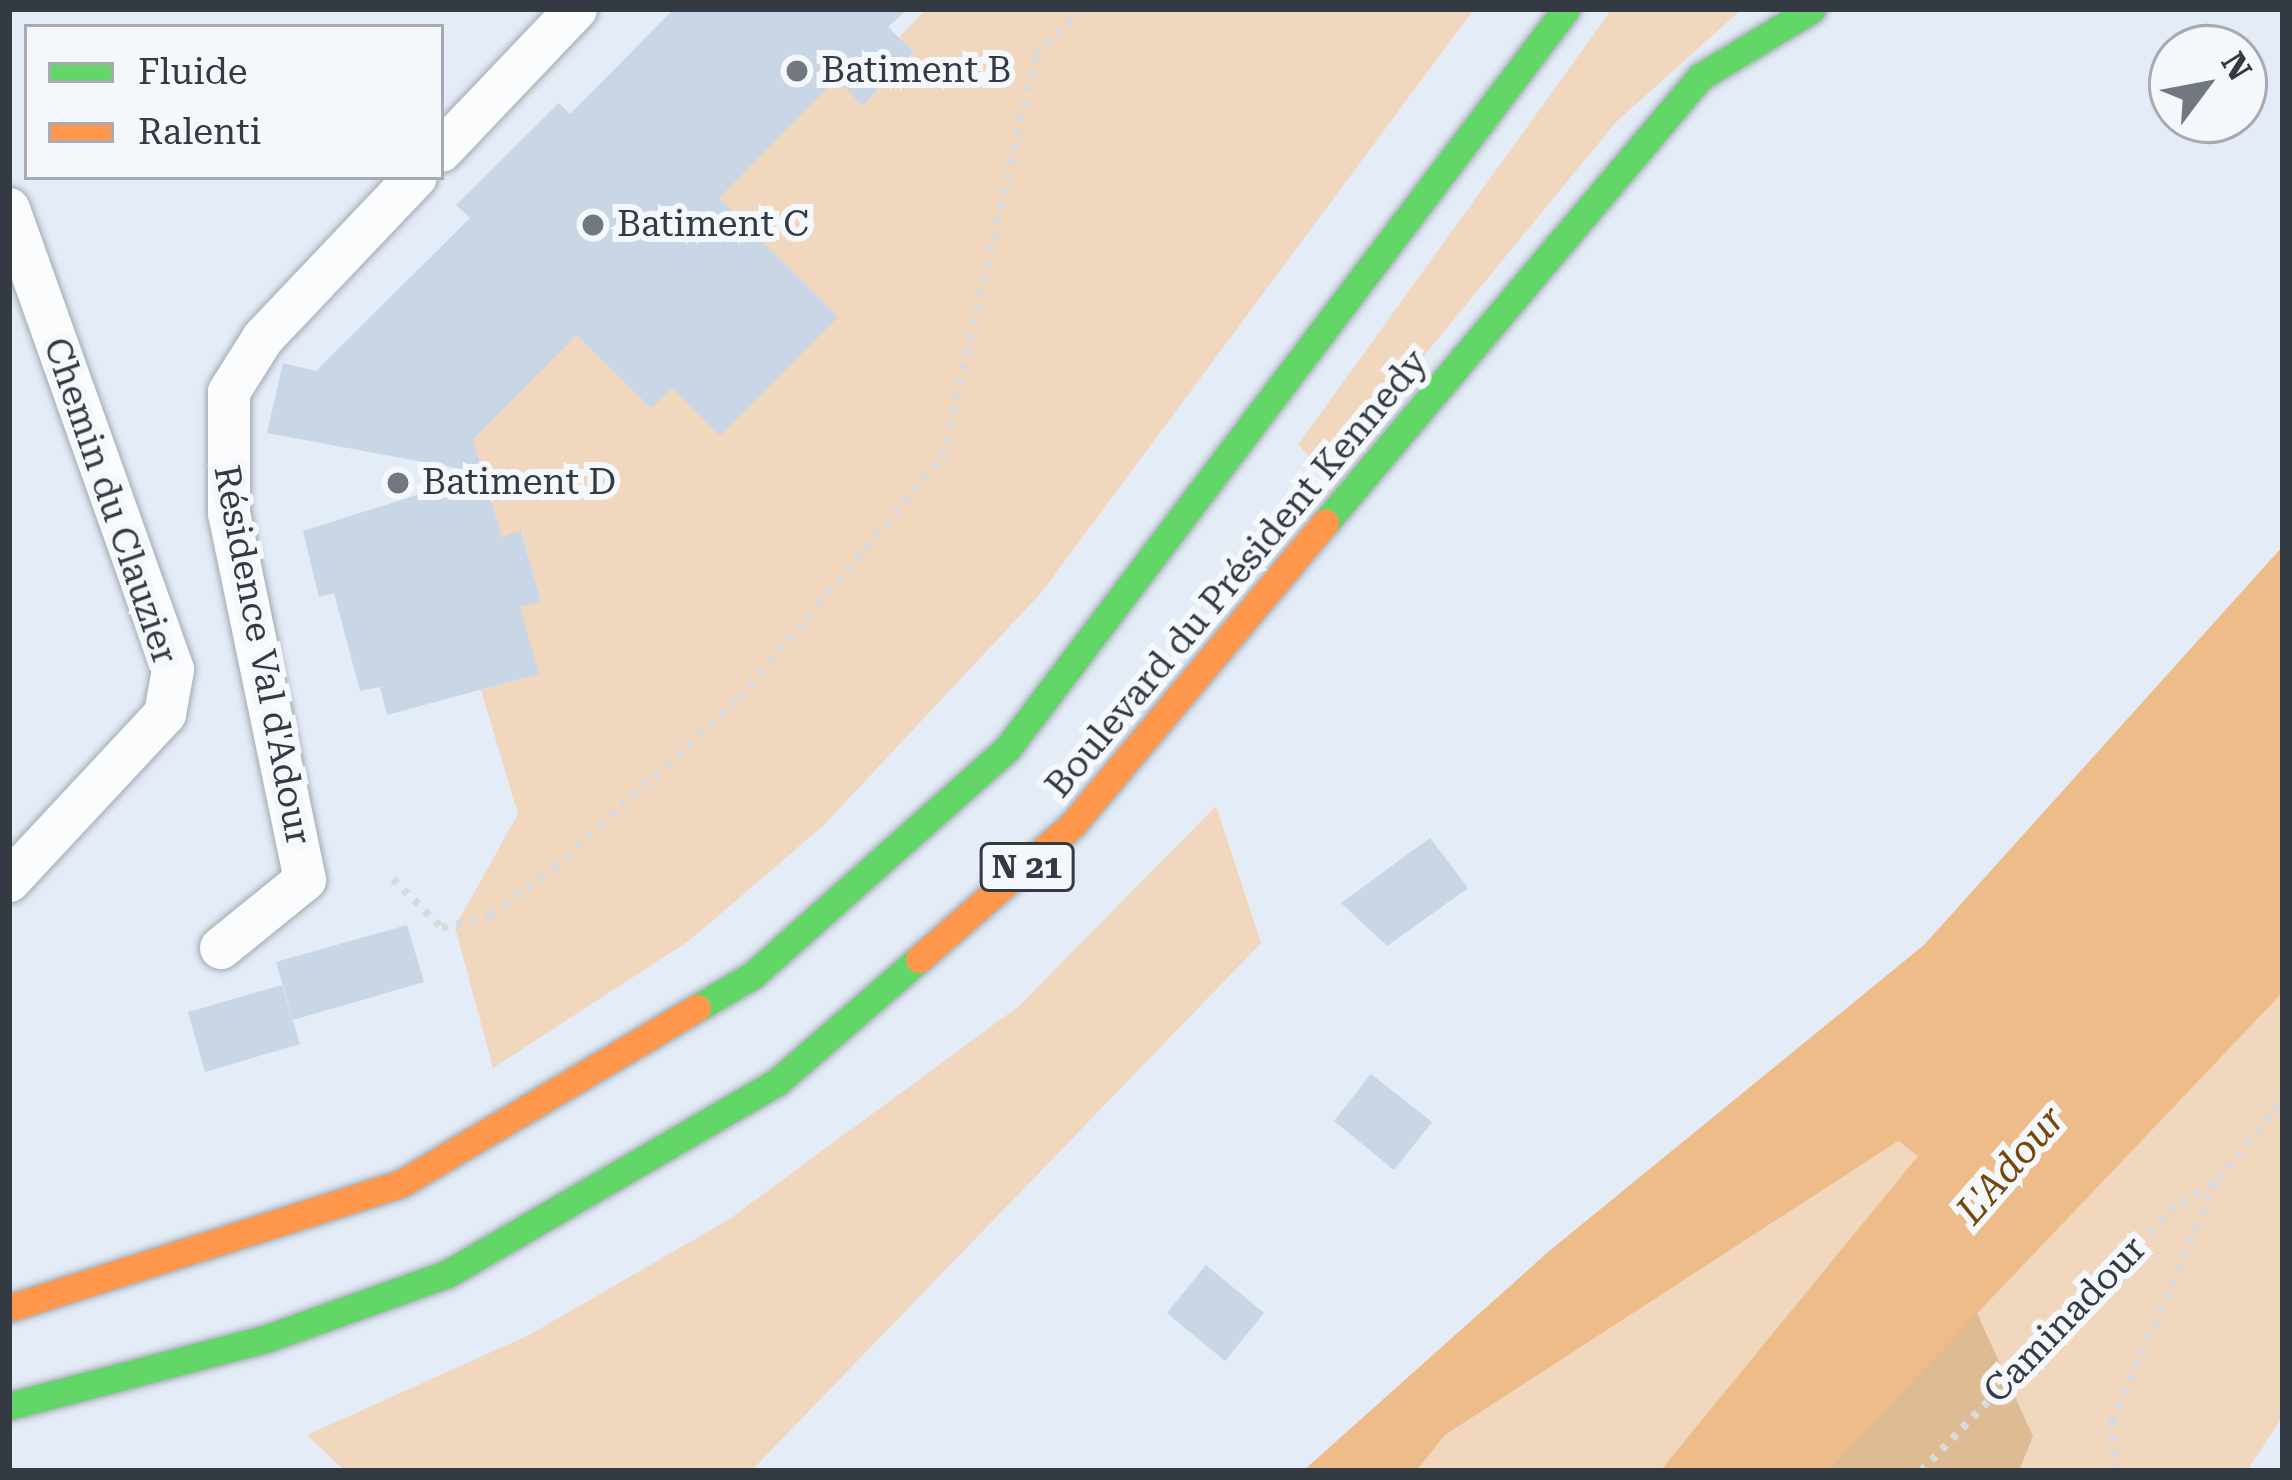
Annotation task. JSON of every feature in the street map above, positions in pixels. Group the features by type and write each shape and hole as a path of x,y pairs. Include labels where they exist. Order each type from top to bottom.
{"main road":[{"name":"Boulevard du Président Kennedy","path":"9,1308 402,1183 753,975 1007,749 1567,9"},
{"name":"Boulevard du Président Kennedy","path":"9,1406 265,1339 447,1274 777,1082 1072,824 1700,77 1812,9"}],"lane":[{"path":"444,148 576,9"},
{"name":"Résidence Val d'Adour","path":"220,948 305,880 229,514 229,392 263,338 413,180"},
{"name":"Chemin du Clauzier","path":"9,209 173,670 165,714 9,881"}],"path":[{"path":"393,878 442,928 492,915 555,868 740,697 943,457 1036,55 1082,9"},
{"name":"Caminadour","path":"2115,1471 2112,1422 2218,1179 2283,1100"},
{"name":"Caminadour","path":"1921,1471 2170,1211 2218,1179"}],"shaded area":[{"path":"927,9 1474,9 1041,593 823,826 690,940 493,1068 455,927 518,814 481,690 538,674 520,607 541,601 522,532 502,537 473,440 548,363 566,295 598,356 650,407 672,388 721,435 837,317 704,208 835,76 864,104 914,53 899,37"},
{"path":"1612,9 1742,9 1616,122 1327,474 1298,445"},
{"path":"1216,806 1261,943 751,1471 345,1471 307,1435 529,1335 728,1220 1019,1006"},
{"path":"2283,992 2283,1416 2247,1471 2019,1471 2033,1436 1976,1311"},
{"path":"1897,1141 1919,1156 1660,1471 1416,1471 1445,1435"},
{"path":"1976,1311 2033,1436 2019,1471 1827,1471"}],"water":[{"name":"L'Adour","path":"2283,546 2283,992 1827,1471 1660,1471 1918,1156 1898,1141 1445,1435 1416,1471 1303,1471 1548,1252 1924,945"}],"building":[{"path":"674,9 907,9 888,27 914,52 862,106 837,78 719,198 838,317 720,436 672,388 651,408 576,335 473,440 483,473 267,433 283,363 316,371 470,218 456,205 559,103 570,114"},
{"path":"483,474 502,537 521,531 541,601 520,607 539,674 387,715 380,687 360,691 334,593 319,597 303,531"},
{"path":"1430,838 1468,888 1387,946 1341,903"},
{"path":"407,925 424,982 293,1020 276,962"},
{"path":"282,985 300,1044 205,1072 188,1012"},
{"path":"1371,1074 1432,1122 1394,1170 1334,1121"},
{"path":"1206,1265 1264,1313 1225,1361 1167,1313"}],"traffic: fast":[{"path":"697,1008 753,975 1007,749 1566,9"},
{"path":"1325,523 1700,77 1812,9"},
{"path":"9,1406 265,1339 447,1274 777,1082 919,959"}],"traffic: slow":[{"path":"919,959 1073,824 1325,523"},
{"path":"9,1308 402,1183 697,1008"}],"place":[{"name":"Batiment B","path":"797,71"},
{"name":"Batiment C","path":"593,225"},
{"name":"Batiment D","path":"398,483"}]}
